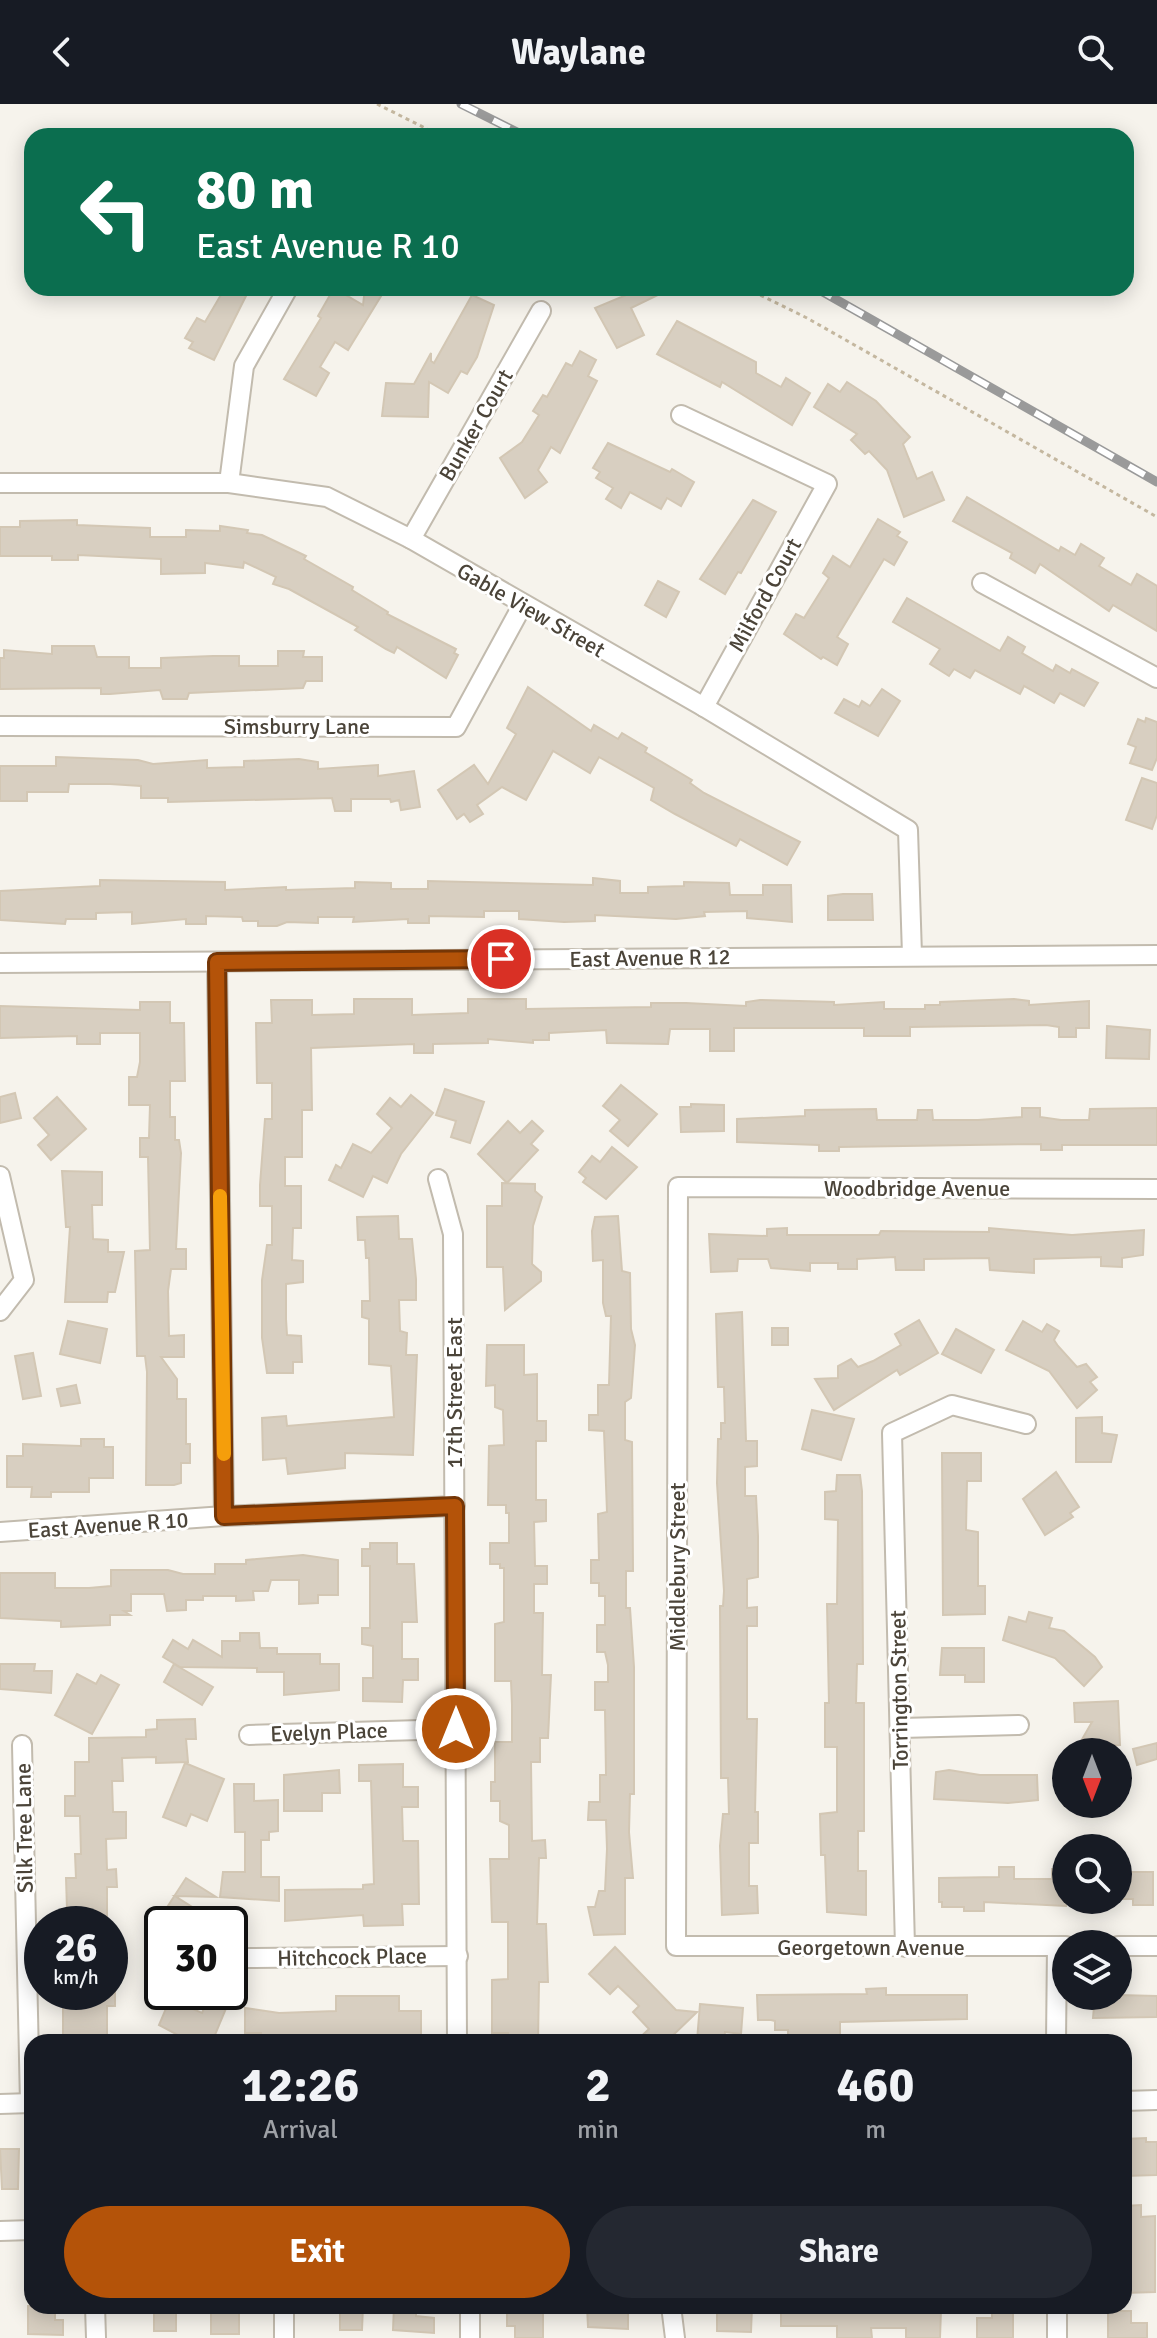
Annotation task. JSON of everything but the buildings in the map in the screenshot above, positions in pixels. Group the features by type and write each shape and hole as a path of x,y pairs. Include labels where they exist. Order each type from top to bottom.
{"street":[{"path":"229,483 244,366 283,296"},
{"name":"Bunker Court","path":"411,539 541,311"},
{"name":"Milford Court","path":"681,415 827,484 704,707"},
{"name":"Gable View Street","path":"0,483 229,483 327,497 411,539 522,606 704,707 908,830 912,955"},
{"path":"982,583 1157,678"},
{"name":"Simsburry Lane","path":"0,726 456,727 522,606"},
{"name":"East Avenue R 12","path":"0,963 1157,955"},
{"path":"217,962 224,1516"},
{"path":"0,1176 24,1280 2,1311"},
{"name":"17th Street East","path":"438,1179 453,1234 457,2034"},
{"name":"Woodbridge Avenue","path":"678,1187 1157,1189"},
{"name":"Middlebury Street","path":"676,1946 678,1187"},
{"name":"Torrington Street","path":"905,1947 892,1433 952,1405 1026,1424"},
{"name":"East Avenue R 10","path":"0,1532 224,1516 455,1506"},
{"path":"901,1728 1019,1725"},
{"name":"Evelyn Place","path":"249,1735 456,1729"},
{"name":"Silk Tree Lane","path":"22,1745 29,2034"},
{"name":"Georgetown Avenue","path":"676,1946 1052,1946"},
{"path":"1132,1946 1157,1946"},
{"name":"Hitchcock Place","path":"248,1958 458,1956"},
{"path":"1056,2034 1058,2010"},
{"path":"1132,2101 1157,2100"},
{"path":"0,2104 24,2103"},
{"path":"0,2231 24,2230"},
{"path":"95,2314 96,2338"},
{"path":"284,2314 284,2338"},
{"path":"470,2314 470,2338"},
{"path":"672,2314 675,2338"},
{"path":"1057,2314 1057,2338"}],"path":[{"path":"377,104 425,128"},
{"path":"762,296 807,318 1157,517"}],"railway":[{"path":"461,104 509,128"},
{"path":"830,296 1157,482"}],"slow traffic":[{"path":"220,1196 224,1454"}],"route":[{"path":"456,1729 455,1506 224,1516 217,962 501,959"}]}
